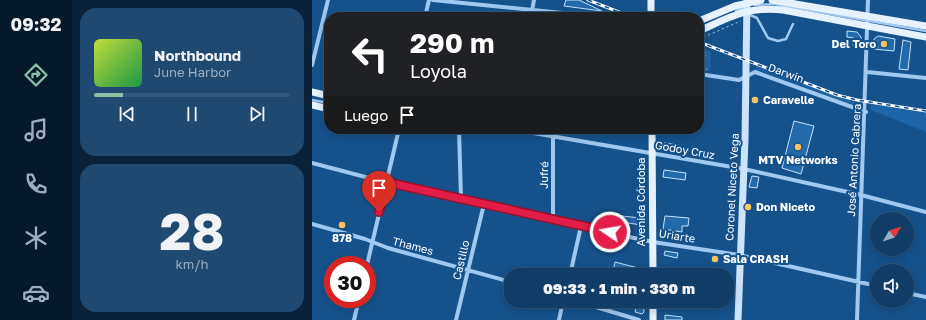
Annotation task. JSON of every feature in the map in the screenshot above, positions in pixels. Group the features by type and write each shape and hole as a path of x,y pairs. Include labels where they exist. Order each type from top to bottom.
{"main road":[{"path":"651,0 651,12"},
{"path":"704,29 748,9 761,0"},
{"path":"772,0 868,21 926,37"},
{"path":"704,20 748,9 764,8 868,21 926,26"},
{"path":"312,92 324,95"},
{"path":"312,105 324,108"},
{"name":"Avenida Córdoba","path":"652,134 653,268"},
{"path":"653,308 653,320"}],"street":[{"path":"325,12 328,0"},
{"path":"426,12 429,0"},
{"path":"434,0 552,12"},
{"path":"532,10 534,0"},
{"name":"José Antonio Cabrera","path":"857,320 861,195 866,112 868,0"},
{"name":"Coronel Niceto Vega","path":"738,320 748,9"},
{"path":"312,65 324,16"},
{"name":"Darwin","path":"704,74 739,80 755,72 866,112"},
{"path":"867,72 926,78"},
{"path":"369,256 398,134"},
{"path":"459,134 461,198"},
{"name":"Godoy Cruz","path":"538,134 744,169 861,195 926,212"},
{"name":"Jufré","path":"553,221 554,134"},
{"name":"Uriarte","path":"312,163 392,184 461,198 553,221 652,242 739,255 870,284"},
{"name":"Castillo","path":"456,320 484,204"},
{"name":"Thames","path":"312,224 388,248 504,280"},
{"path":"572,268 581,226"},
{"path":"914,294 926,297"},
{"path":"354,320 357,308"},
{"path":"559,320 562,308"},
{"path":"599,308 639,320"}],"lane":[{"path":"704,25 748,9 757,18 768,38 778,41 786,39 793,24"},
{"path":"868,21 926,31"},
{"path":"312,100 324,102"}],"path":[{"path":"704,37 735,22 748,9"},
{"path":"704,67 708,72 708,75"}],"shaded area":[{"path":"704,49 711,52 710,71 704,70"},
{"path":"757,66 856,102 857,106 756,69"},
{"path":"871,104 926,113 926,132 871,110"}],"building":[{"path":"566,0 579,0 602,11 564,6"},
{"path":"847,31 857,32 861,37 860,47 853,46 854,38 847,37"},
{"name":"Del Toro","path":"878,36 895,39 894,51 873,49 874,39"},
{"path":"903,40 911,42 908,70 899,69"},
{"name":"MTV Networks","path":"794,121 814,126 801,174 782,168"},
{"path":"664,143 678,145 677,152 667,150"},
{"path":"664,170 686,173 685,180 663,177"},
{"path":"752,176 759,177 757,188 749,187"},
{"path":"622,216 640,218 641,225 622,222"},
{"path":"665,216 689,218 688,226 682,226 682,232 663,229"},
{"path":"665,251 678,253 677,258 664,255"},
{"path":"615,262 638,268 614,268"},
{"path":"636,308 644,308 644,312 642,314 635,312"},
{"path":"665,315 682,317 682,320 665,320"}],"railway":[{"path":"588,0 619,12"},
{"path":"704,44 837,95 857,100 926,111"}],"place":[{"name":"Del Toro","path":"884,44"},
{"name":"Caravelle","path":"755,100"},
{"name":"MTV Networks","path":"798,147"},
{"name":"Don Niceto","path":"748,207"},
{"name":"878","path":"342,225"},
{"name":"Sala CRASH","path":"715,259"}],"route":[{"path":"379,212 386,182 461,198 553,221 610,232"}]}
